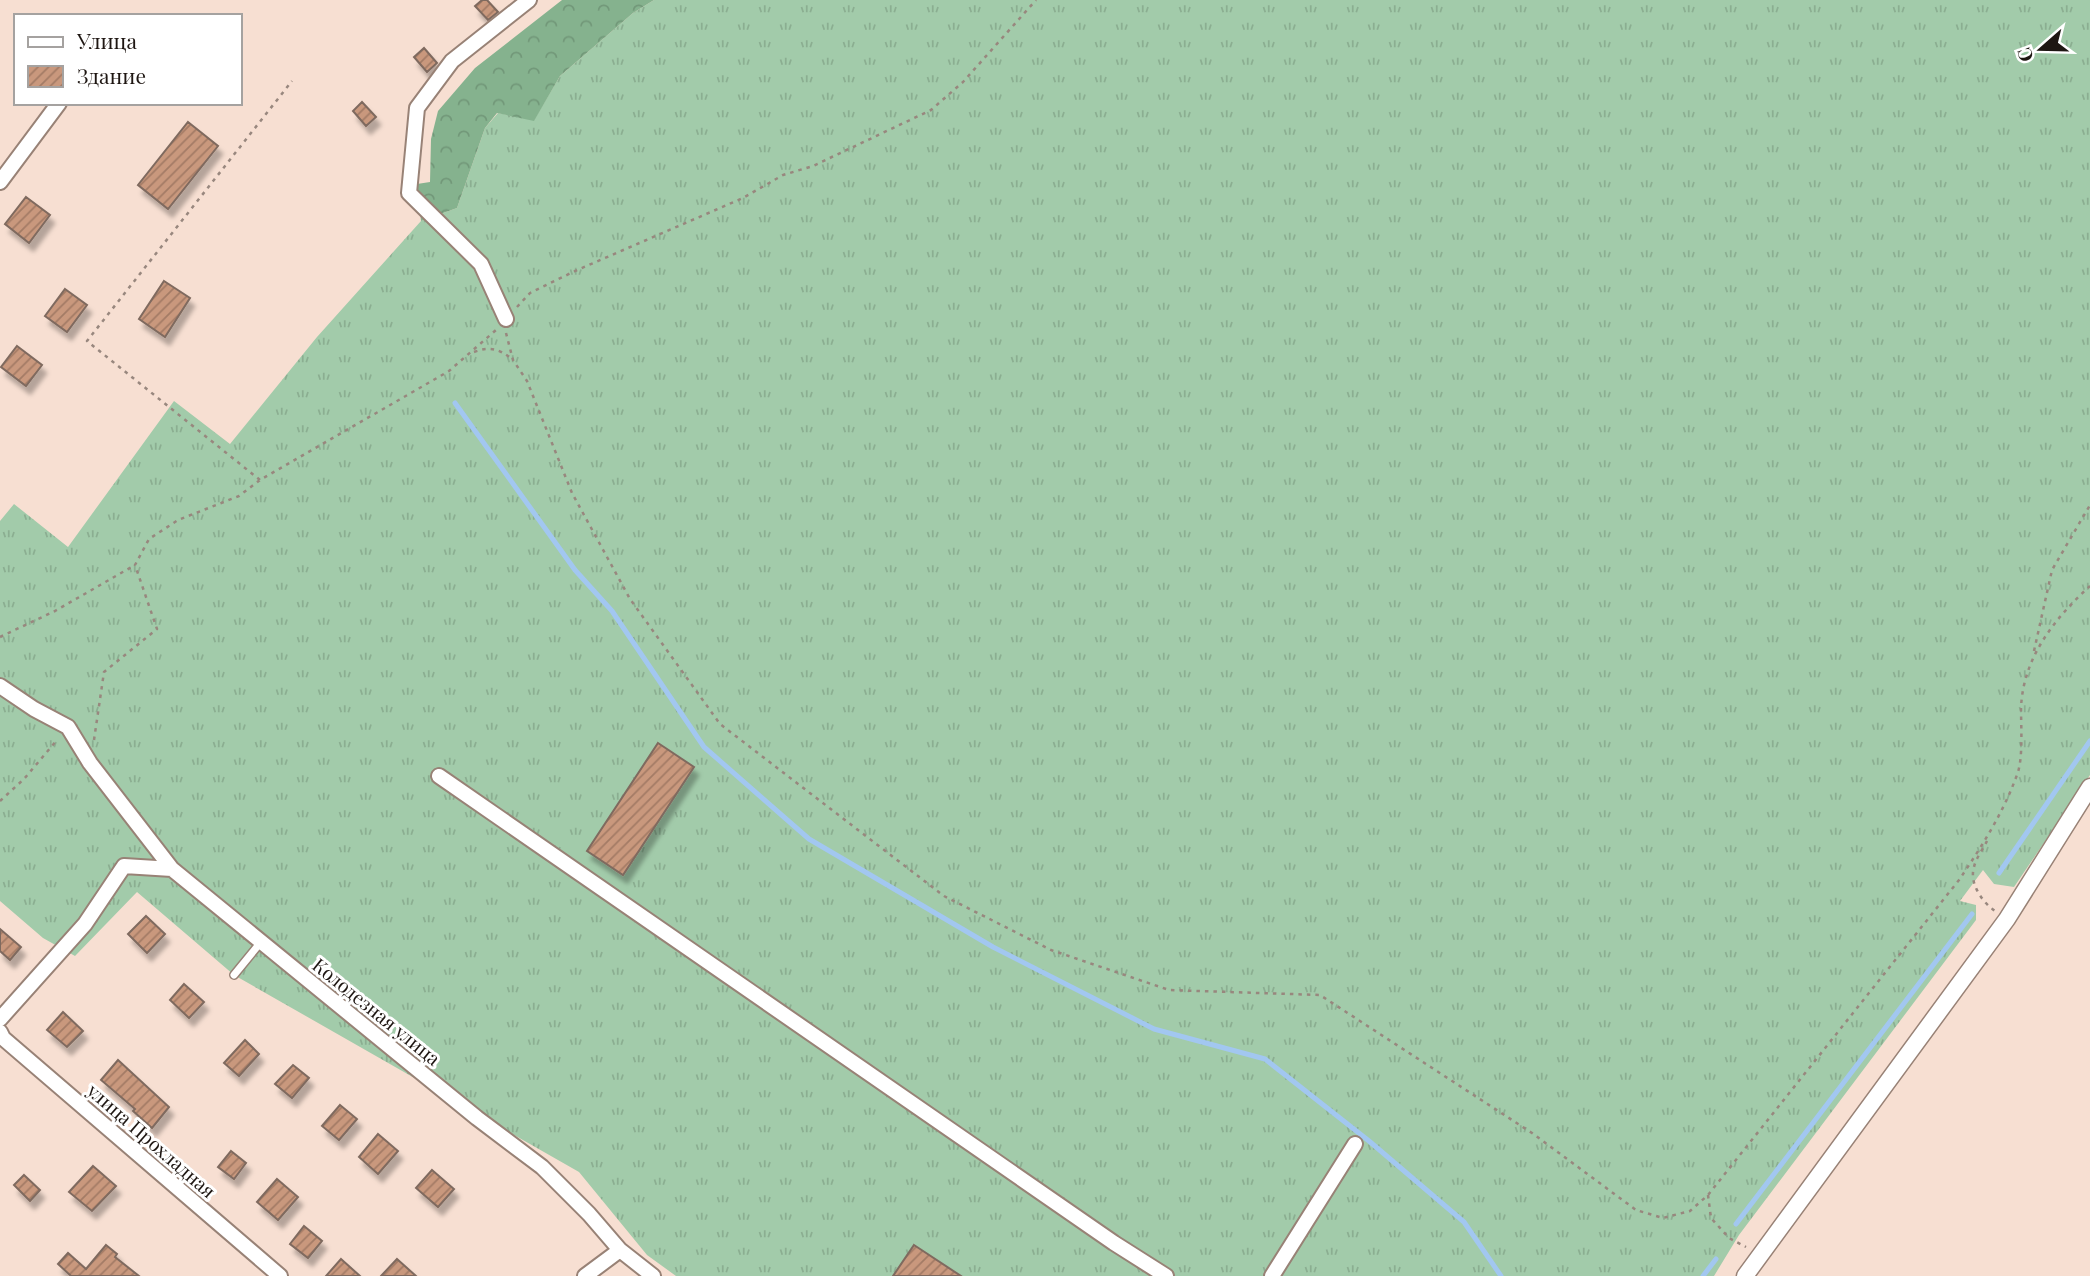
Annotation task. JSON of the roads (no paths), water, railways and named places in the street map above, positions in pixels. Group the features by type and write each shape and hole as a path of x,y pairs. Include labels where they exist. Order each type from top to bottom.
{"street":[{"path":"506,319 481,264 409,193 417,108 452,61 529,0"},
{"path":"0,182 58,105"},
{"name":"Колодезная улица","path":"0,686 34,709 68,727 90,763 172,869 477,1118 542,1167 589,1214 620,1251 653,1276"},
{"path":"439,776 1034,1188 1166,1276"},
{"path":"1745,1276 2007,919 2090,787"},
{"path":"0,1019 85,924 124,866 172,869"},
{"name":"улица Прохладная","path":"0,1032 280,1276"},
{"path":"1272,1276 1355,1144"},
{"path":"585,1276 620,1251"}],"lane":[{"path":"234,975 261,942"}],"waterway":[{"path":"455,403 575,570 612,611 704,747 809,839 993,947 1154,1029 1265,1059 1369,1141 1464,1222 1501,1276"},
{"path":"1999,873 2090,741"},
{"path":"1736,1224 1972,914"},
{"path":"1703,1276 1716,1259"}]}
